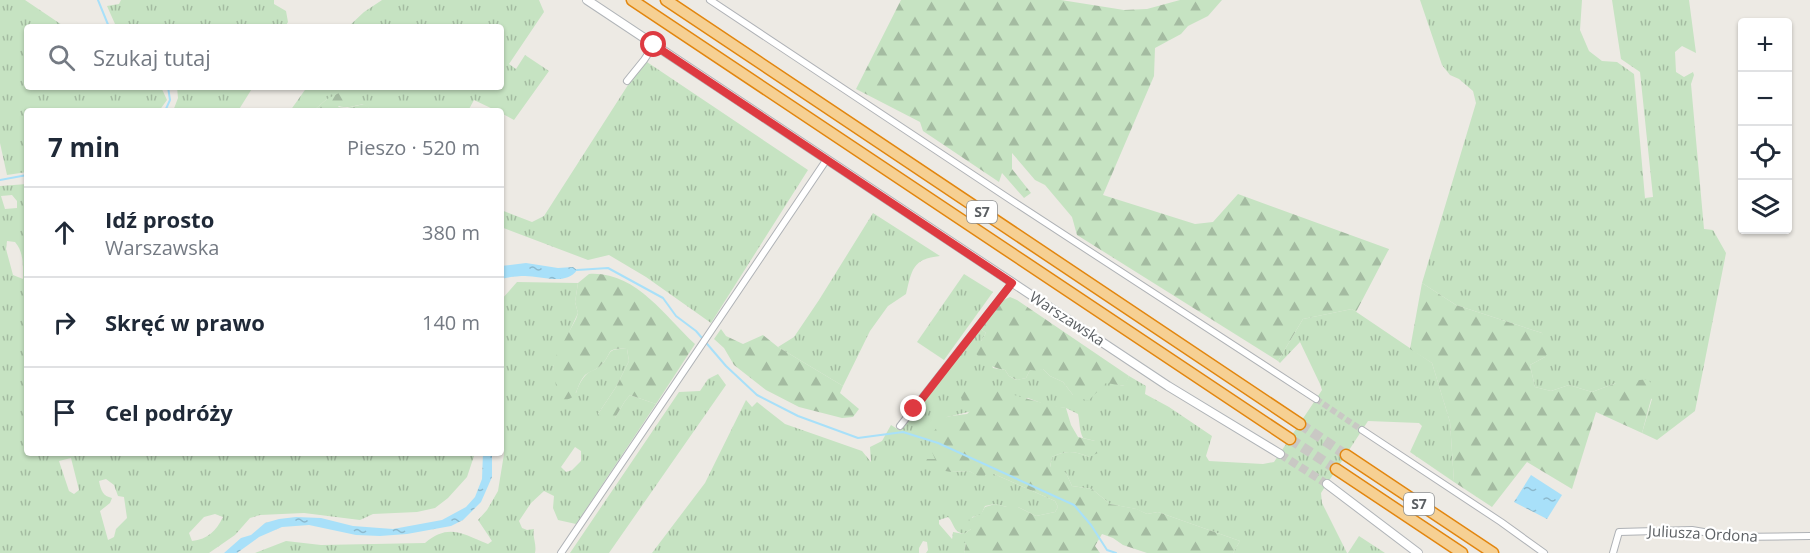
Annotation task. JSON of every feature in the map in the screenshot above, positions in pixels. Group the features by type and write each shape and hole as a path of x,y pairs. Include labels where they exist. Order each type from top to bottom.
{"highway":[{"name":"S7","path":"632,0 1290,439"},
{"name":"S7","path":"666,0 1300,424"},
{"name":"S7","path":"1346,455 1492,553"},
{"name":"S7","path":"1336,469 1462,553"}],"street":[{"name":"Warszawska","path":"587,0 1168,386 1280,454"},
{"path":"710,0 1316,399"},
{"path":"627,81 654,45"},
{"path":"561,553 827,159"},
{"path":"900,426 1012,283"},
{"path":"1362,430 1544,553"},
{"path":"1327,484 1418,553"},
{"name":"Juliusza Ordona","path":"1613,553 1619,532 1692,530 1733,537 1810,536"}],"green space":[{"path":"0,0 25,0 61,24 24,24 24,90 162,90 167,100 161,108 24,108 24,172 7,175 0,143"},
{"path":"121,0 274,0 274,4 286,11 288,22 287,24 115,24 107,6 119,4"},
{"path":"382,0 539,0 544,12 509,64 516,69 525,55 549,71 514,120 504,115 504,108 491,108 474,100 470,108 369,108 363,104 344,107 327,99 316,108 292,108 305,90 504,90 504,24 351,24"},
{"path":"901,0 1061,0 1124,10 1147,9 1180,0 1222,0 1208,16 1155,48 1154,76 1103,195 1195,224 1213,222 1238,194 1389,249 1356,312 1352,309 1303,319 1278,361 1077,235 1072,217 1045,185 1035,180 1012,153 1012,169 1031,193 1024,198 1002,173 999,182 923,131 920,122 856,89"},
{"path":"1420,0 1582,0 1580,30 1589,51 1602,61 1617,62 1634,74 1645,198 1653,197 1640,72 1621,59 1612,0 1689,0 1696,53 1682,46 1675,52 1676,72 1684,77 1693,72 1694,75 1691,84 1704,229 1713,230 1726,253 1695,411 1657,440 1642,433 1652,399 1616,383 1592,392 1569,385 1551,391 1535,387 1530,365 1545,357 1542,333 1456,305 1422,283 1476,103 1473,91 1459,79 1450,75 1442,65"},
{"path":"644,60 808,170 711,323 646,277 609,255 588,260 504,228 504,211 532,222 544,216"},
{"path":"177,90 251,90 240,108 174,108 178,98"},
{"path":"341,92 347,97 338,107 347,108 316,108"},
{"path":"364,104 369,108 347,108"},
{"path":"24,184 24,456 474,456 467,477 448,498 435,508 417,512 373,514 360,520 304,513 260,515 250,518 235,535 209,553 0,553 0,186","holes":["12,195 17,201 17,208 5,209 1,196","7,241 15,242 20,250 23,279 13,275 6,249","71,458 79,490 74,494 69,491 59,461","106,479 114,485 118,496 124,497 127,518 116,529 114,537 108,540 100,511 110,503 112,498 104,494 99,481","215,514 223,517 207,536 192,541 189,533 204,517"]},
{"path":"873,213 940,256 924,260 915,267 906,294 888,306 870,331 843,386 778,347 794,337"},
{"path":"589,274 606,275 635,287 695,344 656,404 630,395 615,418 606,420 598,414 616,387 629,361 627,349 612,350 599,367 585,375 574,396 567,399 561,399 557,392 553,367 557,354 578,313 575,302 578,283"},
{"path":"964,274 993,292 944,360 917,342"},
{"path":"517,282 578,283 575,302 578,313 553,367 556,378 576,393 584,377 600,366 612,351 627,349 629,361 616,387 598,414 615,418 630,395 656,404 576,524 558,520 553,508 554,496 544,491 531,503 519,521 522,528 534,529 535,553 255,553 286,541 321,545 425,543 441,533 449,532 463,534 488,544 492,541 478,520 498,491 504,454 504,297","holes":["575,447 581,451 581,461 572,470 566,472 561,467"]},
{"path":"1422,283 1456,305 1542,333 1550,350 1545,357 1530,365 1535,387 1551,391 1569,385 1592,392 1616,383 1648,379 1654,388 1642,433 1596,412 1572,489 1527,462 1492,507 1454,482 1450,422 1432,363 1410,349"},
{"path":"1010,297 1129,376 1125,386 1106,383 1088,401 1073,395 1063,382 1050,376 1043,369 1030,370 1026,378 1017,380 1009,376 1005,370 984,362 970,345 981,341 986,333 978,327 997,306"},
{"path":"1352,309 1432,363 1450,422 1454,482 1410,452 1422,426 1419,423 1368,421 1321,493 1322,503 1347,553 1233,553 1240,541 1158,512 1147,514 1136,509 1110,504 1092,489 1072,486 1066,473 1050,468 1052,457 1070,452 1089,457 1095,441 1083,438 1078,414 1066,408 1049,406 1028,398 947,417 935,459 951,472 969,471 981,477 994,474 1055,501 1058,507 1055,512 1036,516 1018,507 995,504 985,506 981,515 972,517 971,529 964,534 956,529 948,517 939,520 939,524 952,539 966,542 964,553 926,553 927,542 923,541 919,553 652,553 705,483 746,400 752,407 757,402 785,424 862,451 871,462 870,447 882,441 891,425 899,430 902,429 978,327 986,333 981,341 993,368 1005,370 1016,380 1026,378 1030,370 1043,369 1050,376 1063,382 1073,395 1106,382 1124,386 1129,376 1146,386 1145,394 1212,436 1206,456 1209,461 1263,464 1274,462 1322,390 1300,342 1280,363 1278,361 1303,319"},
{"path":"721,329 726,336 743,344 763,335 778,347 843,386 840,393 859,409 853,417 842,418 799,407 766,390 734,365 724,348 714,339"},
{"path":"718,374 726,385 609,553 570,553 679,392 700,391 708,379"},
{"path":"966,387 1004,392 1066,408 1071,425 1078,437 1095,441 1098,453 1089,457 1062,453 1052,457 1050,467 1057,465 1066,473 1072,486 1092,489 1110,504 1137,509 1147,514 1158,512 1240,541 1233,553 1147,553 1123,545 1102,534 1095,546 1100,553 964,553 966,543 952,540 953,532 964,534 971,529 969,519 981,514 985,507 995,504 1018,507 1036,516 1055,512 1058,507 1055,501 994,474 986,474 981,478 969,471 951,472 929,468 922,462 925,459 935,459 930,436 942,421 947,417 967,414 970,411 964,407 959,391"},
{"path":"1359,536 1385,553 1348,553"}],"water":[{"path":"526,263 558,268 573,267 577,270 572,275 560,279 525,276 504,278 504,266"},
{"path":"483,456 492,456 492,477 481,502 463,520 451,526 380,536 356,535 309,525 282,527 259,537 237,553 224,553 241,538 251,535 265,523 279,519 321,518 353,526 393,529 442,520 466,507 475,497 482,479"},
{"path":"1531,475 1562,495 1547,519 1514,502"}],"waterway":[{"path":"98,0 108,24"},
{"path":"166,108 170,100 168,90"},
{"path":"0,180 24,176"},
{"path":"577,270 608,268 663,298 676,316 696,331 726,366 757,395 798,416 858,438 903,432 938,443 1074,505 1091,525 1107,550 1116,553"}],"tunnel":[{"path":"1316,399 1362,430"},
{"path":"1300,424 1346,455"},
{"path":"1290,439 1336,469"},
{"path":"1280,454 1327,484"}],"route":[{"path":"654,45 1012,283 914,409"}]}
